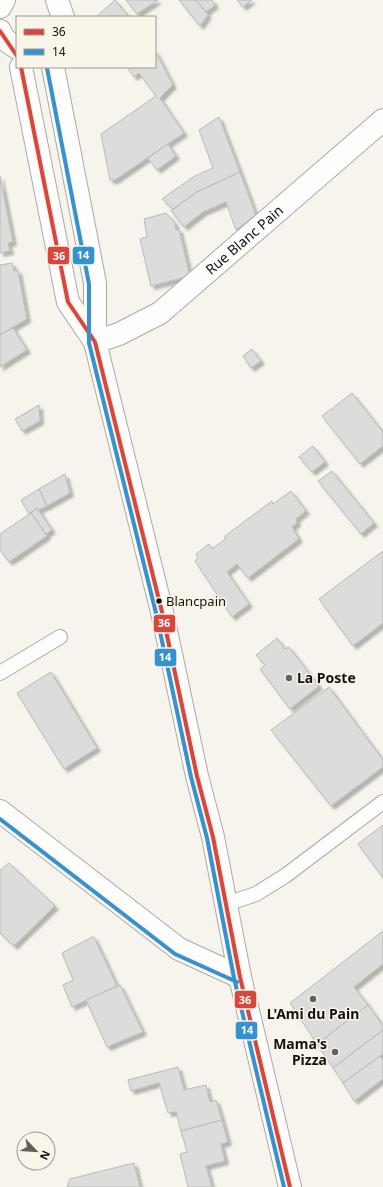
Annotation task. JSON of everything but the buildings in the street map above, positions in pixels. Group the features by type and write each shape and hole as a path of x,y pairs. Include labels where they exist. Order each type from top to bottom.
{"main road":[{"path":"58,0 63,16"},
{"path":"21,68 68,302 95,342"},
{"path":"53,68 95,283 95,342 162,612 226,904 240,977 290,1187"},
{"name":"Rue Blanc Pain","path":"95,342 119,334 160,313 383,120"},
{"path":"0,811 179,949 240,977"}],"lane":[{"path":"0,673 60,636"},
{"path":"226,904 256,894 285,876 383,802"}],"transit line":[{"name":"36","path":"0,31 16,55"},
{"name":"36","path":"21,68 68,302 95,342 162,612 197,776 213,837 240,977 290,1187"},
{"name":"14","path":"47,68 89,284 89,343 156,613 191,777 207,838 234,978 284,1187"},
{"name":"14","path":"0,819 175,954 237,982"}],"place":[{"name":"Blancpain","path":"159,601"},
{"name":"La Poste","path":"289,678"},
{"name":"L'Ami du Pain","path":"313,999"},
{"name":"Mama's Pizza","path":"335,1052"}]}
